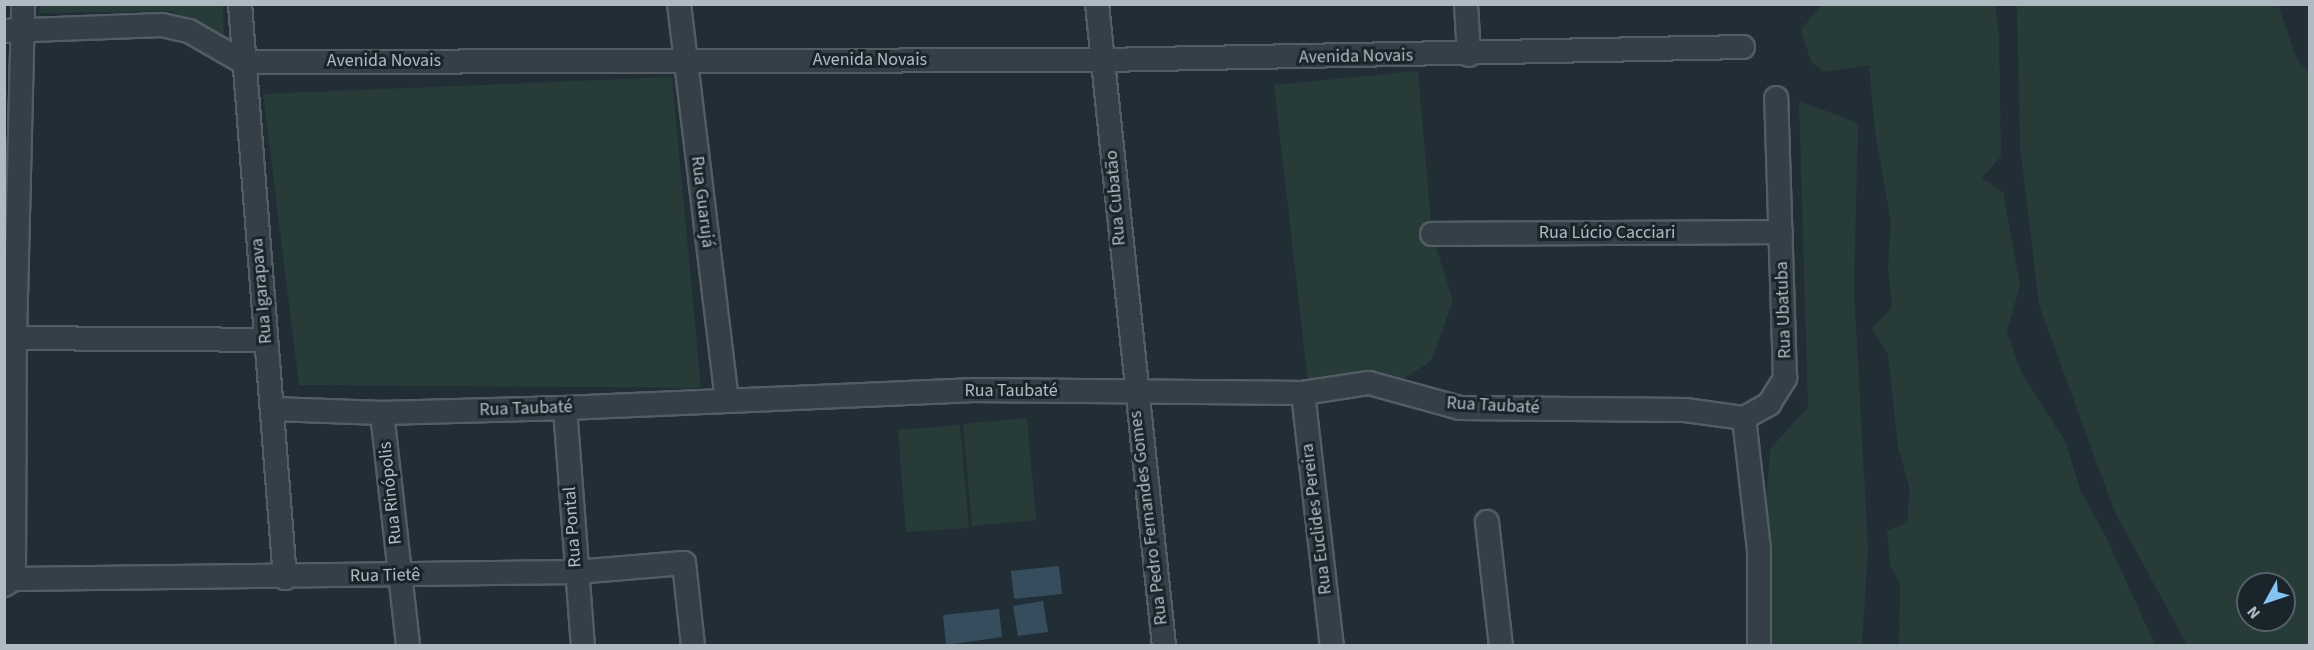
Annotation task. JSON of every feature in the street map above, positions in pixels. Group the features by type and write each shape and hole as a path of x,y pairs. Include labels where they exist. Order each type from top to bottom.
{"street":[{"path":"9,582 12,30 23,4"},
{"name":"Rua Igarapava","path":"240,4 265,340 274,409 285,578"},
{"name":"Rua Guarujá","path":"679,4 727,400"},
{"name":"Rua Cubatão","path":"1097,4 1135,392"},
{"path":"1466,4 1469,56"},
{"path":"12,30 162,25 189,31 243,62"},
{"name":"Avenida Novais","path":"243,62 684,59 1103,60 1469,56 1743,48"},
{"name":"Rua Ubatuba","path":"1744,418 1769,404 1785,378 1776,98"},
{"name":"Rua Lúcio Cacciari","path":"1432,234 1781,232"},
{"path":"10,338 265,340"},
{"name":"Rua Taubaté","path":"274,409 382,413 565,408 970,390 1303,393 1369,383 1460,408 1685,410 1744,418"},
{"name":"Rua Pedro Fernandes Gomes","path":"1135,392 1164,645"},
{"name":"Rua Euclides Pereira","path":"1303,393 1332,645"},
{"name":"Rua Pontal","path":"565,408 583,645"},
{"name":"Rua Rinópolis","path":"382,413 408,645"},
{"path":"1744,418 1759,549 1759,645"},
{"path":"1487,522 1501,645"},
{"name":"Rua Tietê","path":"9,582 576,572 684,563 693,645"}],"green space":[{"path":"42,4 223,5 224,36 171,11 38,13"},
{"path":"1821,5 1995,5 1999,34 2001,156 1982,178 2003,192 2020,285 2007,332 2021,372 2066,443 2081,492 2105,535 2155,645 1899,645 1900,583 1890,566 1887,531 1907,522 1910,490 1898,447 1888,355 1872,328 1892,308 1888,266 1891,223 1875,131 1869,65 1824,72 1811,62 1801,30"},
{"path":"2017,5 2278,5 2296,58 2310,74 2309,645 2187,645 2114,510 2039,305 2020,146"},
{"path":"1418,71 1432,234 1453,301 1431,361 1398,382 1308,382 1274,85"},
{"path":"672,77 701,388 299,385 263,94"},
{"path":"1799,101 1858,123 1854,290 1868,549 1862,645 1756,646 1770,449 1808,407"},
{"path":"1027,418 1036,520 972,526 963,424"},
{"path":"960,425 969,528 906,532 898,430"}],"water":[{"path":"1059,566 1062,594 1014,599 1011,571"},
{"path":"1043,601 1048,632 1018,636 1013,606"},
{"path":"999,609 1002,637 946,645 943,615"}]}
